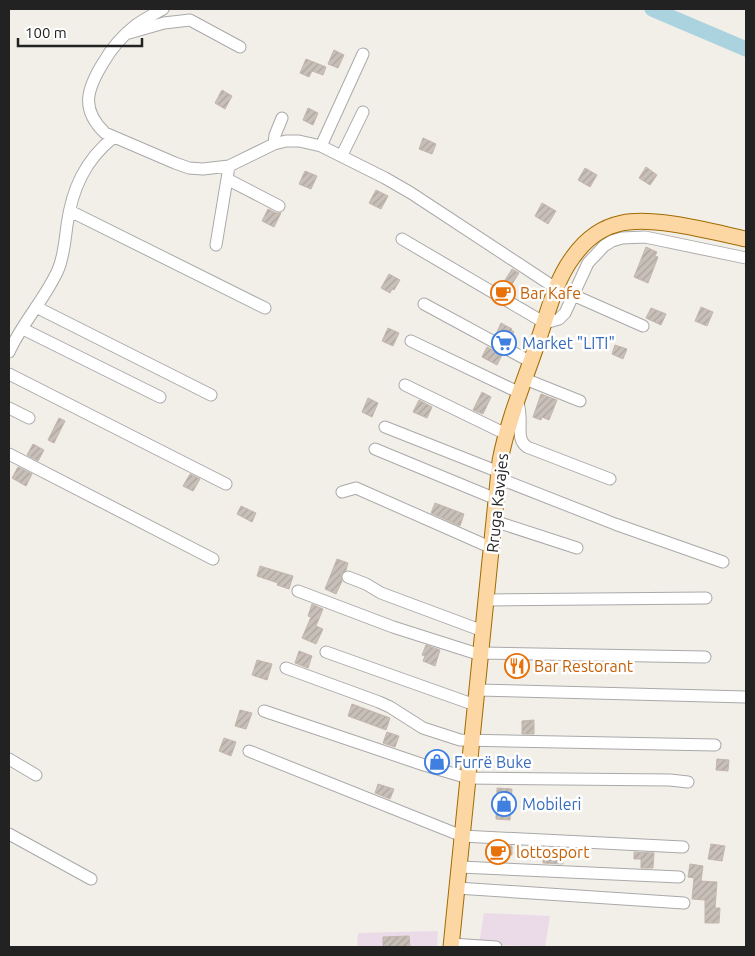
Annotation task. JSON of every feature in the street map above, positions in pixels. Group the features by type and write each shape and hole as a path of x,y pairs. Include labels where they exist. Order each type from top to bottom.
{"main road":[{"name":"Rruga Kavajes","path":"451,946 498,475 506,434 556,289 570,262 584,244 601,231 620,223 633,221 656,222 746,239"}],"street":[{"path":"163,9 137,24 125,34 108,54 92,82 89,96 90,112 97,125 105,133 175,163 189,168 203,169 229,166 274,144 286,141 299,141 321,146 342,155 411,193 556,289"},
{"path":"125,34 164,23 190,20 240,47"},
{"path":"321,146 363,54"},
{"path":"342,155 363,112"},
{"path":"274,144 274,135 282,118"},
{"path":"9,352 60,264 70,210 81,175 98,152 114,137"},
{"path":"216,246 229,166"},
{"path":"227,179 279,206"},
{"path":"70,210 265,308"},
{"path":"402,239 545,323 560,319 565,313 585,268 595,254 612,241 622,238 645,237 746,258"},
{"path":"573,295 643,326"},
{"path":"424,304 531,362"},
{"path":"36,307 211,395"},
{"path":"23,329 160,397"},
{"path":"411,341 521,391 580,401"},
{"path":"9,374 226,484"},
{"path":"405,385 506,434"},
{"path":"521,391 520,439 522,444 610,479"},
{"path":"9,408 29,418"},
{"path":"385,427 591,514 723,562"},
{"path":"375,449 496,499"},
{"path":"9,454 213,559"},
{"path":"342,492 356,488 492,548"},
{"path":"494,520 577,548"},
{"path":"348,577 366,584 381,593 484,630"},
{"path":"298,591 392,626 481,654 704,658"},
{"path":"487,600 706,598"},
{"path":"326,652 363,666 476,698 746,697"},
{"path":"286,668 379,702 423,728 460,740 715,745"},
{"path":"264,711 468,778 670,780 688,782"},
{"path":"249,752 462,836 683,846"},
{"path":"9,760 36,775"},
{"path":"9,834 91,879"},
{"path":"460,867 679,877"},
{"path":"457,888 684,903"},
{"path":"451,946 496,947"}],"shaded area":[{"path":"484,913 550,916 545,947 479,944"},
{"path":"438,931 437,947 357,947 358,933"}],"building":[{"path":"334,50 344,55 338,68 328,64"},
{"path":"306,59 326,67 323,75 312,71 309,77 300,73"},
{"path":"222,90 232,96 225,109 215,103"},
{"path":"308,108 318,113 313,125 303,120"},
{"path":"423,138 436,144 432,154 419,149"},
{"path":"646,167 657,175 650,185 639,178"},
{"path":"585,168 597,175 590,187 578,180"},
{"path":"305,171 317,176 311,189 299,184"},
{"path":"376,190 388,196 381,209 369,203"},
{"path":"542,203 556,211 548,224 535,216"},
{"path":"268,209 281,213 274,227 262,221"},
{"path":"646,247 657,252 655,256 658,257 648,283 634,277"},
{"path":"512,269 519,273 507,292 500,288"},
{"path":"389,274 400,280 390,293 381,288"},
{"path":"701,307 713,312 707,326 695,321"},
{"path":"651,308 666,314 661,325 646,318"},
{"path":"501,323 514,332 508,341 496,334"},
{"path":"388,328 399,333 393,346 382,341"},
{"path":"615,345 627,349 623,359 612,354"},
{"path":"487,347 502,355 497,365 482,357"},
{"path":"482,392 491,397 483,414 473,410"},
{"path":"541,394 557,400 549,420 542,417 541,420 533,417"},
{"path":"368,398 378,403 372,417 362,412"},
{"path":"419,400 432,407 427,418 413,412"},
{"path":"59,418 65,421 54,443 48,440"},
{"path":"33,444 44,450 38,461 27,455"},
{"path":"18,467 32,474 26,486 12,478"},
{"path":"190,474 200,479 193,491 183,486"},
{"path":"435,503 464,514 460,526 431,513"},
{"path":"241,506 256,513 252,522 237,514"},
{"path":"337,559 348,563 346,570 341,574 342,581 336,594 325,589"},
{"path":"260,566 293,576 289,589 257,576"},
{"path":"312,604 323,609 316,626 323,629 316,644 302,638 311,617 308,616"},
{"path":"426,645 440,650 435,666 423,661 425,656 422,655"},
{"path":"299,651 312,656 308,668 295,663"},
{"path":"257,660 272,664 267,680 252,675"},
{"name":"Bar Restorant","path":"509,661 526,661 526,675 509,675"},
{"path":"352,704 390,718 386,730 348,716"},
{"path":"240,710 252,713 246,729 235,726"},
{"path":"534,720 534,734 522,734 522,721"},
{"path":"387,732 399,736 395,747 383,743"},
{"path":"224,738 236,742 231,756 219,751"},
{"path":"717,759 729,760 728,771 716,770"},
{"path":"378,784 394,789 390,799 375,793"},
{"name":"Mobileri","path":"497,788 512,789 510,820 496,819"},
{"path":"711,844 725,846 722,861 708,859"},
{"path":"495,845 512,846 512,855 495,855"},
{"path":"634,852 654,853 653,868 641,868 641,859 634,859"},
{"path":"543,856 563,856 563,864 543,863"},
{"path":"690,864 703,866 701,881 717,882 715,908 720,908 719,923 705,923 705,900 692,899 694,878 688,877"},
{"path":"409,936 410,947 383,947 383,937"}],"waterway":[{"path":"652,9 746,49"}],"place":[{"name":"Bar Kafe","path":"503,293"},
{"name":"Market \"LITI\"","path":"504,343"},
{"name":"Bar Restorant","path":"517,666"},
{"name":"Furrë Buke","path":"437,762"},
{"name":"Mobileri","path":"504,804"},
{"name":"lottosport","path":"498,852"}]}
